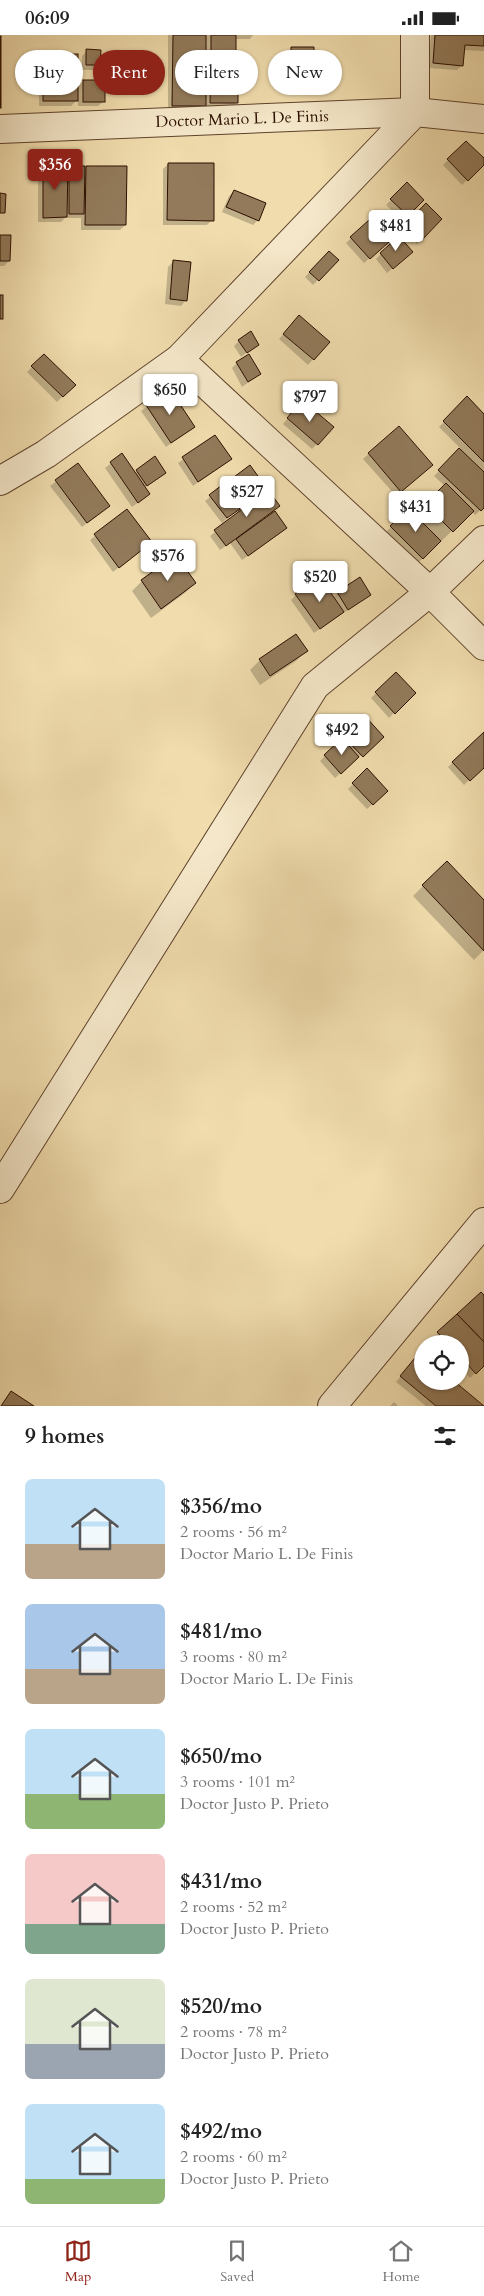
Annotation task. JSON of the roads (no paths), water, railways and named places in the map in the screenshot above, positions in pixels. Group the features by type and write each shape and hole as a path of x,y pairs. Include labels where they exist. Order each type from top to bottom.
{"street":[{"path":"0,481 46,454 179,359 414,112 415,35"},
{"name":"Doctor Mario L. De Finis","path":"0,129 414,112 484,119"},
{"path":"179,359 430,592 484,646"},
{"path":"0,1189 315,687 430,592 484,540"},
{"path":"332,1406 479,1237"}]}
